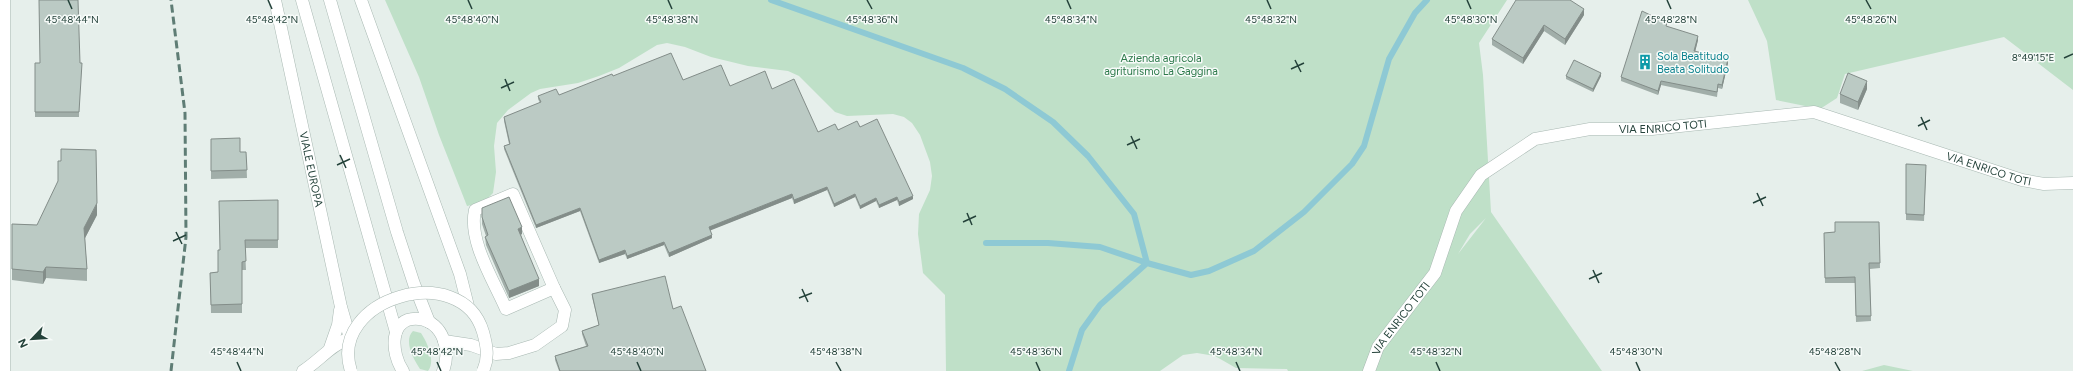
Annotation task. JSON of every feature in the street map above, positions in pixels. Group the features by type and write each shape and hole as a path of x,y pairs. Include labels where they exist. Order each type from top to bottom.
{"street":[{"path":"4,0 4,371"},
{"name":"VIALE EUROPA","path":"275,0 341,307 350,338"},
{"path":"302,0 396,332"},
{"path":"330,0 397,232 414,284 429,322"},
{"path":"361,0 460,274 468,306"},
{"name":"VIA ENRICO TOTI","path":"1369,371 1378,347 1435,273 1456,211 1481,175 1535,140 1590,129 1652,129 1814,112 2022,180 2044,184 2073,183"},
{"path":"444,341 471,345 496,354 509,353 535,345 562,326 565,310 513,194 476,210 474,228 476,239 506,309 554,288"},
{"path":"351,371 348,363 350,338 360,320 368,312 375,307 404,296 429,293 440,294 461,301 468,306 476,316 482,328 488,353 486,369"},
{"path":"330,348 338,325 341,307"},
{"path":"402,371 395,353 394,341 396,332 400,327 412,320 419,319 429,322 439,331 447,351 446,368"},
{"path":"303,371 317,362 330,348 350,338"}],"green space":[{"name":"Azienda agricola agriturismo La Gaggina","path":"385,0 1507,0 1479,43 1483,75 1491,212 1602,371 1288,371 1287,369 1236,368 1215,356 1197,353 1183,355 1160,371 946,371 945,295 923,273 918,234 919,214 930,190 932,176 930,162 920,135 912,123 904,117 893,114 847,116 835,112 799,76 788,71 748,66 711,57 685,47 667,43 657,45 619,68 599,76 578,83 540,89 531,93 508,110 497,123 494,146 496,172 493,193 484,202 467,206 439,135 419,77","holes":["1486,218 1458,254 1470,234"]},
{"path":"1748,0 2073,0 2073,90 2004,37 1845,74 1837,98 1820,109 1776,100 1767,41"},
{"path":"413,331 421,333 428,346 431,362 428,371 420,369 410,350 409,340"},
{"path":"1884,365 1913,371 1862,371"}],"building":[{"path":"39,0 78,0 80,63 82,63 79,112 35,112 35,63 40,63"},
{"path":"1516,0 1570,0 1584,9 1565,39 1544,25 1523,58 1492,39"},
{"path":"1642,11 1667,23 1666,26 1698,36 1694,51 1728,59 1722,85 1718,84 1717,92 1661,81 1658,91 1621,77"},
{"path":"671,53 683,80 721,65 730,86 765,71 772,89 794,79 818,132 835,124 838,130 857,121 860,127 877,119 913,196 899,202 897,197 879,205 876,198 860,206 855,194 834,204 827,187 794,200 792,194 709,227 712,235 669,253 664,242 627,256 625,250 599,260 580,208 536,225 504,146 510,144 504,117 541,102 538,96 556,89 559,95"},
{"path":"1574,60 1601,73 1593,89 1566,76"},
{"path":"1848,73 1867,81 1858,102 1840,94"},
{"path":"240,138 240,152 246,152 247,170 211,171 211,139"},
{"path":"61,149 96,150 97,203 84,228 87,269 46,267 43,272 12,269 12,224 37,225 58,181 58,161 61,161"},
{"path":"1906,164 1926,165 1924,215 1906,214"},
{"path":"509,197 522,227 518,229 539,279 509,291 485,237 488,235 482,217 482,208"},
{"path":"278,200 278,240 245,240 246,261 242,262 242,304 211,305 210,273 218,272 218,250 220,250 219,201"},
{"path":"1835,222 1879,222 1880,263 1869,263 1871,316 1856,316 1855,277 1825,278 1824,233 1835,232"},
{"path":"665,276 673,309 681,306 706,371 560,371 555,356 588,346 582,331 599,325 592,294"}],"waterway":[{"path":"771,0 963,68 1005,89 1053,122 1088,156 1134,214 1147,263 1100,305 1082,330 1069,371"},
{"path":"986,243 1048,243 1100,247 1147,263 1191,275 1209,271 1254,251 1304,212 1352,164 1364,146 1389,59 1415,13 1427,0"}],"railway":[{"path":"171,0 185,113 186,237 171,371"}],"place":[{"name":"Sola Beatitudo Beata Solitudo","path":"1645,62"}]}
